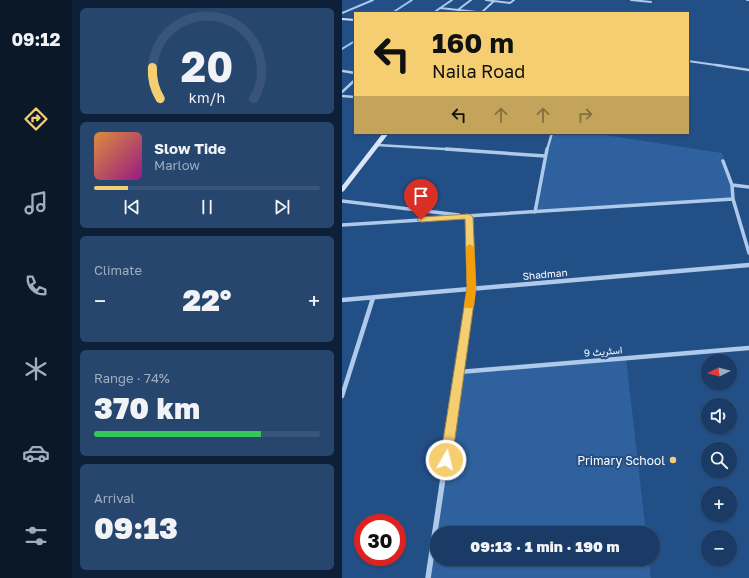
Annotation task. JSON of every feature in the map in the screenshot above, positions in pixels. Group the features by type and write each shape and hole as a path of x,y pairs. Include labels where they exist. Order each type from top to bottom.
{"street":[{"path":"342,13 373,0"},
{"path":"434,12 452,0"},
{"path":"458,10 471,0"},
{"path":"486,0 510,3 514,0"},
{"path":"631,0 651,2"},
{"path":"440,8 481,12 494,1"},
{"path":"342,19 354,20"},
{"path":"689,61 749,70"},
{"path":"343,71 354,73"},
{"path":"342,92 354,81"},
{"path":"342,96 354,97"},
{"path":"342,190 385,134"},
{"path":"535,212 545,156 552,134"},
{"path":"377,145 545,156"},
{"path":"723,161 732,185 733,199 749,251"},
{"path":"732,185 749,187"},
{"path":"342,225 733,199"},
{"path":"342,201 469,217"},
{"path":"428,578 472,288 469,217"},
{"name":"Shadman","path":"342,300 749,265"},
{"path":"342,396 373,298"},
{"name":"اسٹریٹ 9","path":"459,372 749,348"}],"shaded area":[{"path":"552,134 598,134 722,153 732,185 733,199 535,212 545,156"},
{"path":"626,358 645,526 436,526 459,372"},
{"path":"430,565 430,566 650,566 651,578 428,578"}],"waterway":[{"path":"394,12 412,0"},
{"path":"342,49 354,42"}],"slow traffic":[{"path":"469,306 472,288 470,247"}],"place":[{"name":"Primary School","path":"673,460"}],"route":[{"path":"421,220 469,217 472,288 446,460"}]}
